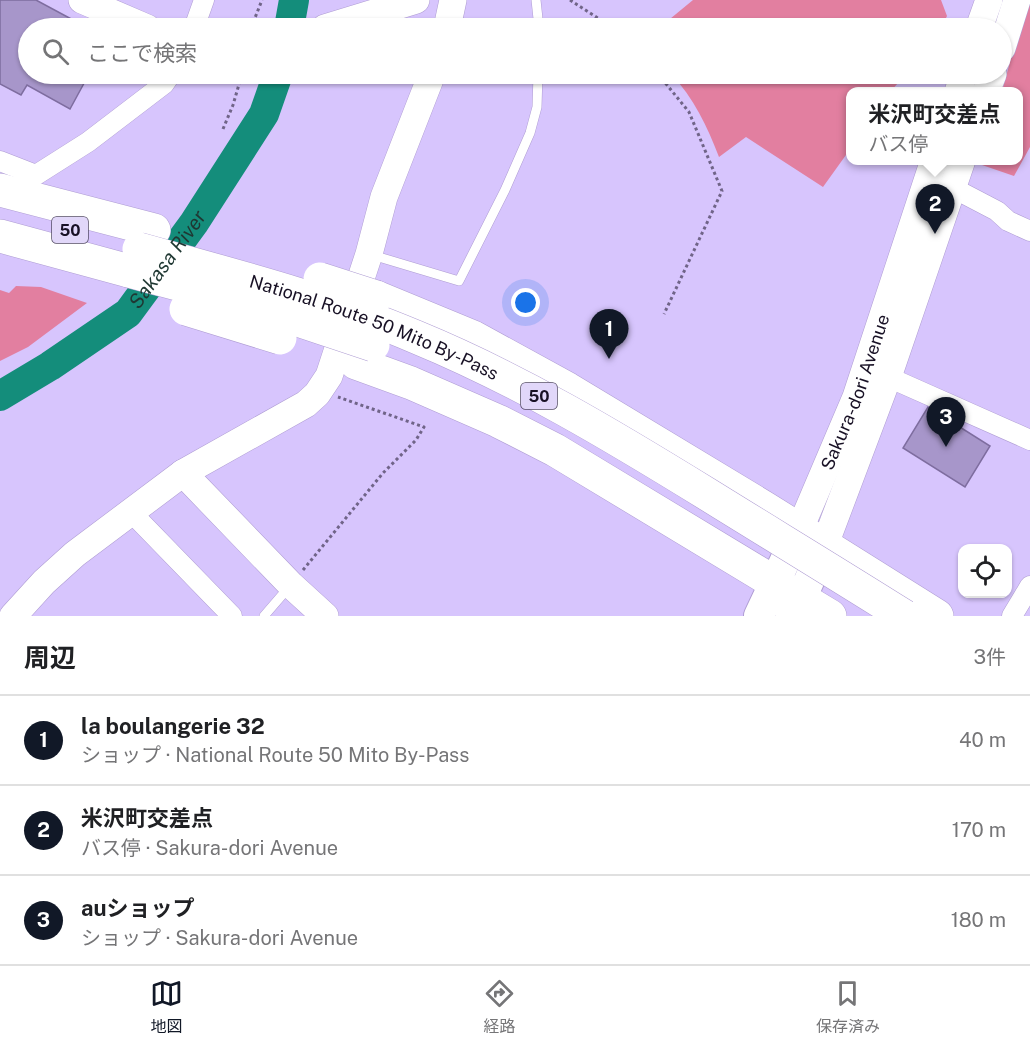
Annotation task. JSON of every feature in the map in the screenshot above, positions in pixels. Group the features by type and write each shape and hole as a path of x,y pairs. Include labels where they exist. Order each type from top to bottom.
{"highway":[{"path":"0,190 135,260 239,325 411,383 498,421 555,450 789,599 830,616"},
{"name":"National Route 50 Mito By-Pass","path":"0,211 241,301 408,358 500,399 575,439 661,490 862,616"},
{"name":"National Route 50 Mito By-Pass","path":"0,236 246,278 415,336 505,377 584,420 904,616"},
{"path":"0,256 285,268 376,297 473,337 559,383 937,616"}],"main road":[{"name":"Sakura-dori Avenue","path":"759,616 789,599 812,539"}],"street":[{"path":"82,0 124,18"},
{"path":"198,18 204,0"},
{"path":"358,18 416,0"},
{"path":"449,18 453,0"},
{"path":"983,18 989,0"},
{"path":"1011,18 1017,0"},
{"path":"0,161 36,175 88,142 164,84"},
{"path":"13,616 44,582 75,554 130,511 183,473 306,404 323,386 329,376 369,254 384,197 428,84"},
{"name":"Sakura-dori Avenue","path":"812,539 932,165"},
{"name":"Sakura-dori Avenue","path":"812,539 888,377 960,165"},
{"path":"953,188 997,211 1008,221 1030,231"},
{"path":"888,377 1029,437"},
{"path":"183,473 291,585 325,616"},
{"path":"130,511 232,616"},
{"path":"1012,616 1030,586"}],"lane":[{"path":"536,0 538,18"},
{"path":"369,254 459,281 505,190 530,133 537,106 538,84"},
{"path":"264,616 291,585"}],"path":[{"path":"256,18 262,0"},
{"path":"570,0 598,18"},
{"path":"223,129 239,84"},
{"path":"664,314 722,191 689,112 666,84"},
{"path":"291,585 383,473 416,440 424,427 339,397 323,386"}],"shaded area":[{"path":"693,0 941,0 947,16 946,18 671,18"},
{"path":"1027,1 1030,1 1030,147 1023,160 1023,87 1003,87 1004,84 1012,84 1012,55"},
{"path":"679,84 897,84 894,87 846,87 846,155 823,187 746,137 719,157 710,134"},
{"path":"982,165 1020,165 1014,176"},
{"path":"16,286 41,287 87,303 28,347 0,361 0,290 9,293"}],"building":[{"path":"0,0 36,0 69,18 18,18 18,84 84,84 70,109 27,85 21,95 0,84"},
{"path":"928,407 990,446 965,487 903,448"}],"waterway":[{"name":"Sakasa River","path":"291,18 294,0"},
{"name":"Sakasa River","path":"0,396 50,366 128,313 194,223 264,114 274,84"}],"place":[{"name":"米沢町交差点","path":"935,234"},
{"name":"la boulangerie 32","path":"609,359"},
{"name":"auショップ","path":"946,447"}]}
